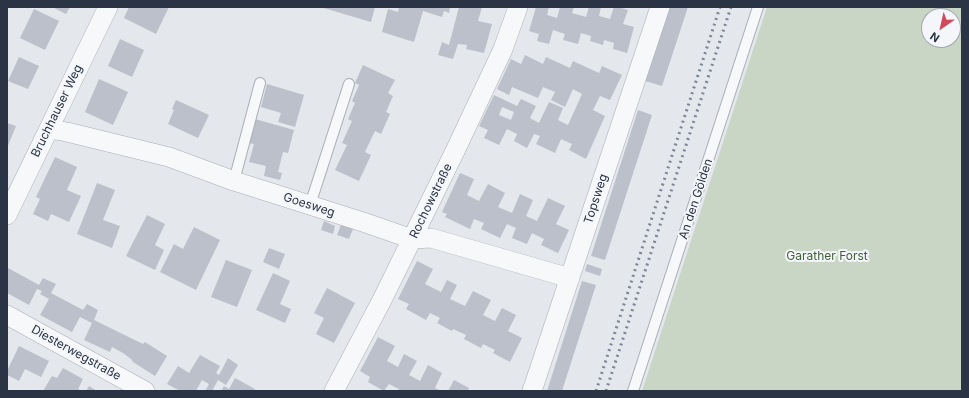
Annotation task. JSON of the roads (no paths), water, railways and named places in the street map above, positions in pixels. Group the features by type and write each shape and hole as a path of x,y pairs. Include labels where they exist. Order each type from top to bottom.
{"street":[{"name":"Bruchhauser Weg","path":"7,216 108,7"},
{"name":"Rochowstraße","path":"334,391 412,239 456,149 502,49 518,7"},
{"name":"Topsweg","path":"532,391 660,7"},
{"name":"Goesweg","path":"49,129 169,157 234,181 412,239 431,238 570,278"},
{"name":"Diesterwegstraße","path":"7,315 145,391"}],"lane":[{"name":"An den Gölden","path":"633,391 758,7"},
{"path":"234,181 260,83"},
{"path":"310,205 349,84"}],"railway":[{"path":"596,391 720,7"},
{"path":"606,391 731,7"}],"park label":[{"name":"Garather Forst","path":"827,256"}]}
